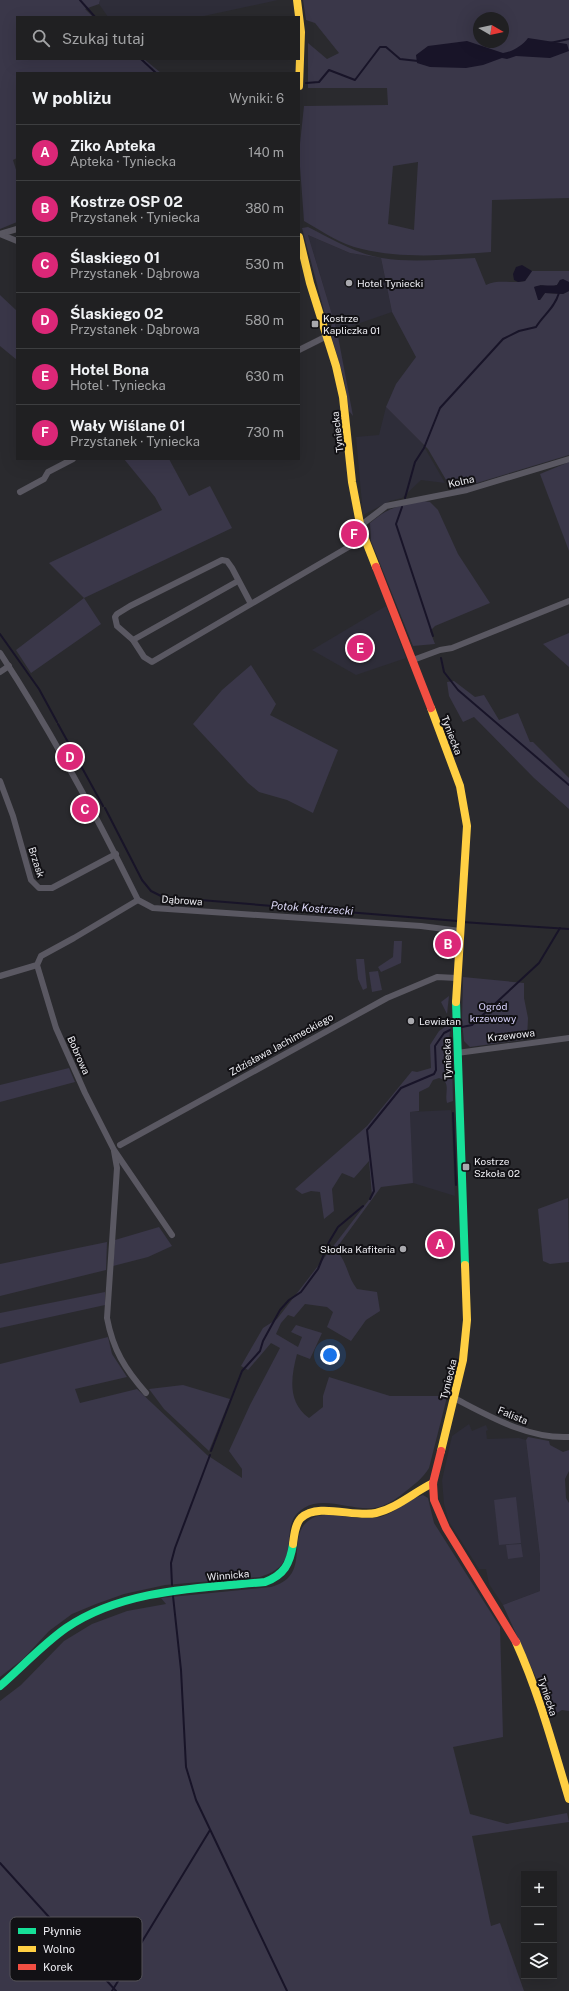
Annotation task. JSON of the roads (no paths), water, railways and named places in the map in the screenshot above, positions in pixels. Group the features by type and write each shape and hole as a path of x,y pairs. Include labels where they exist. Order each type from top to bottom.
{"street":[{"path":"296,0 300,15 300,72"},
{"path":"0,234 16,229"},
{"path":"0,234 16,241"},
{"name":"Tyniecka","path":"300,241 306,268 336,366 343,396 352,482 360,526 451,758 464,804 467,835 457,978 457,1053 467,1320 466,1344 432,1483 434,1500 446,1528 515,1641 530,1673 542,1707 569,1798"},
{"path":"300,350 327,336"},
{"name":"Kolna","path":"360,526 386,506 473,489 569,459"},
{"path":"20,492 44,480 48,472 71,460"},
{"path":"251,604 232,568 227,561 222,560 130,606 117,614 116,621 117,626 133,640 149,661 157,661 364,538"},
{"path":"133,640 238,581"},
{"path":"413,660 440,650 452,648 569,601"},
{"path":"0,653 24,688 66,761 116,854 138,900 41,956 36,965 0,976"},
{"path":"0,672 9,666"},
{"name":"Brzask","path":"0,781 14,816 31,880 39,888 52,888 116,854"},
{"name":"Dąbrowa","path":"138,900 154,908 461,928"},
{"name":"Bobrowa","path":"36,965 56,1028 68,1059 114,1150 172,1235"},
{"name":"Zdzisława Jachimeckiego","path":"120,1145 387,998 436,977 457,978"},
{"name":"Krzewowa","path":"457,1053 569,1038"},
{"name":"Bobrowa","path":"114,1150 117,1168 107,1318 110,1334 121,1361 146,1394"},
{"name":"Falista","path":"454,1398 497,1420 538,1435 569,1437"},
{"name":"Winnicka","path":"0,1686 75,1622 101,1610 132,1599 165,1592 265,1582 278,1578 288,1567 296,1528 300,1519 304,1516 319,1511 351,1514 384,1511 432,1483"}],"waterway":[{"path":"80,0 94,16"},
{"path":"550,43 569,39"},
{"path":"306,83 319,82 329,70 355,80 380,47 386,47 400,59 418,61"},
{"path":"142,60 155,72"},
{"path":"405,498 415,462 424,448 440,408 503,339 519,331 536,327 552,307 559,293"},
{"path":"402,507 396,524 433,636"},
{"name":"Potok Kostrzecki","path":"0,634 39,689 57,722"},
{"path":"441,658 444,672 458,690 569,785"},
{"name":"Potok Kostrzecki","path":"58,724 103,806"},
{"name":"Potok Kostrzecki","path":"105,808 142,880 151,891 163,897 458,921"},
{"name":"Potok Kostrzecki","path":"462,922 569,929"},
{"path":"462,1027 472,1025 539,963 560,928"},
{"path":"370,1199 374,1191 367,1130 401,1088 434,1074 436,1070 435,1046 444,1033 450,1030"},
{"path":"453,1113 456,1185"},
{"path":"211,1451 242,1371 260,1351 263,1341 280,1310 289,1300 301,1292 318,1269 329,1242 338,1227 363,1206"},
{"path":"172,1585 171,1563 175,1548 210,1455"},
{"path":"173,1596 181,1670 186,1767 196,1800 287,1991"},
{"path":"142,1942 210,1830"},
{"path":"0,1863 49,1917"},
{"path":"107,1981 116,1991"},
{"path":"112,1991 118,1981"}],"place":[{"name":"Hotel Tyniecki","path":"349,283"},
{"name":"Kostrze Kapliczka 01","path":"315,324"},
{"name":"Wały Wiślane 01","path":"354,534"},
{"name":"Hotel Bona","path":"360,648"},
{"name":"Ślaskiego 02","path":"70,757"},
{"name":"Ślaskiego 01","path":"85,809"},
{"name":"Kostrze OSP 02","path":"448,944"},
{"name":"Lewiatan","path":"411,1021"},
{"name":"Kostrze Szkoła 02","path":"466,1167"},
{"name":"Ziko Apteka","path":"440,1244"},
{"name":"Słodka Kafiteria","path":"403,1249"}],"park label":[{"name":"Ogród krzewowy","path":"493,1012"}]}
